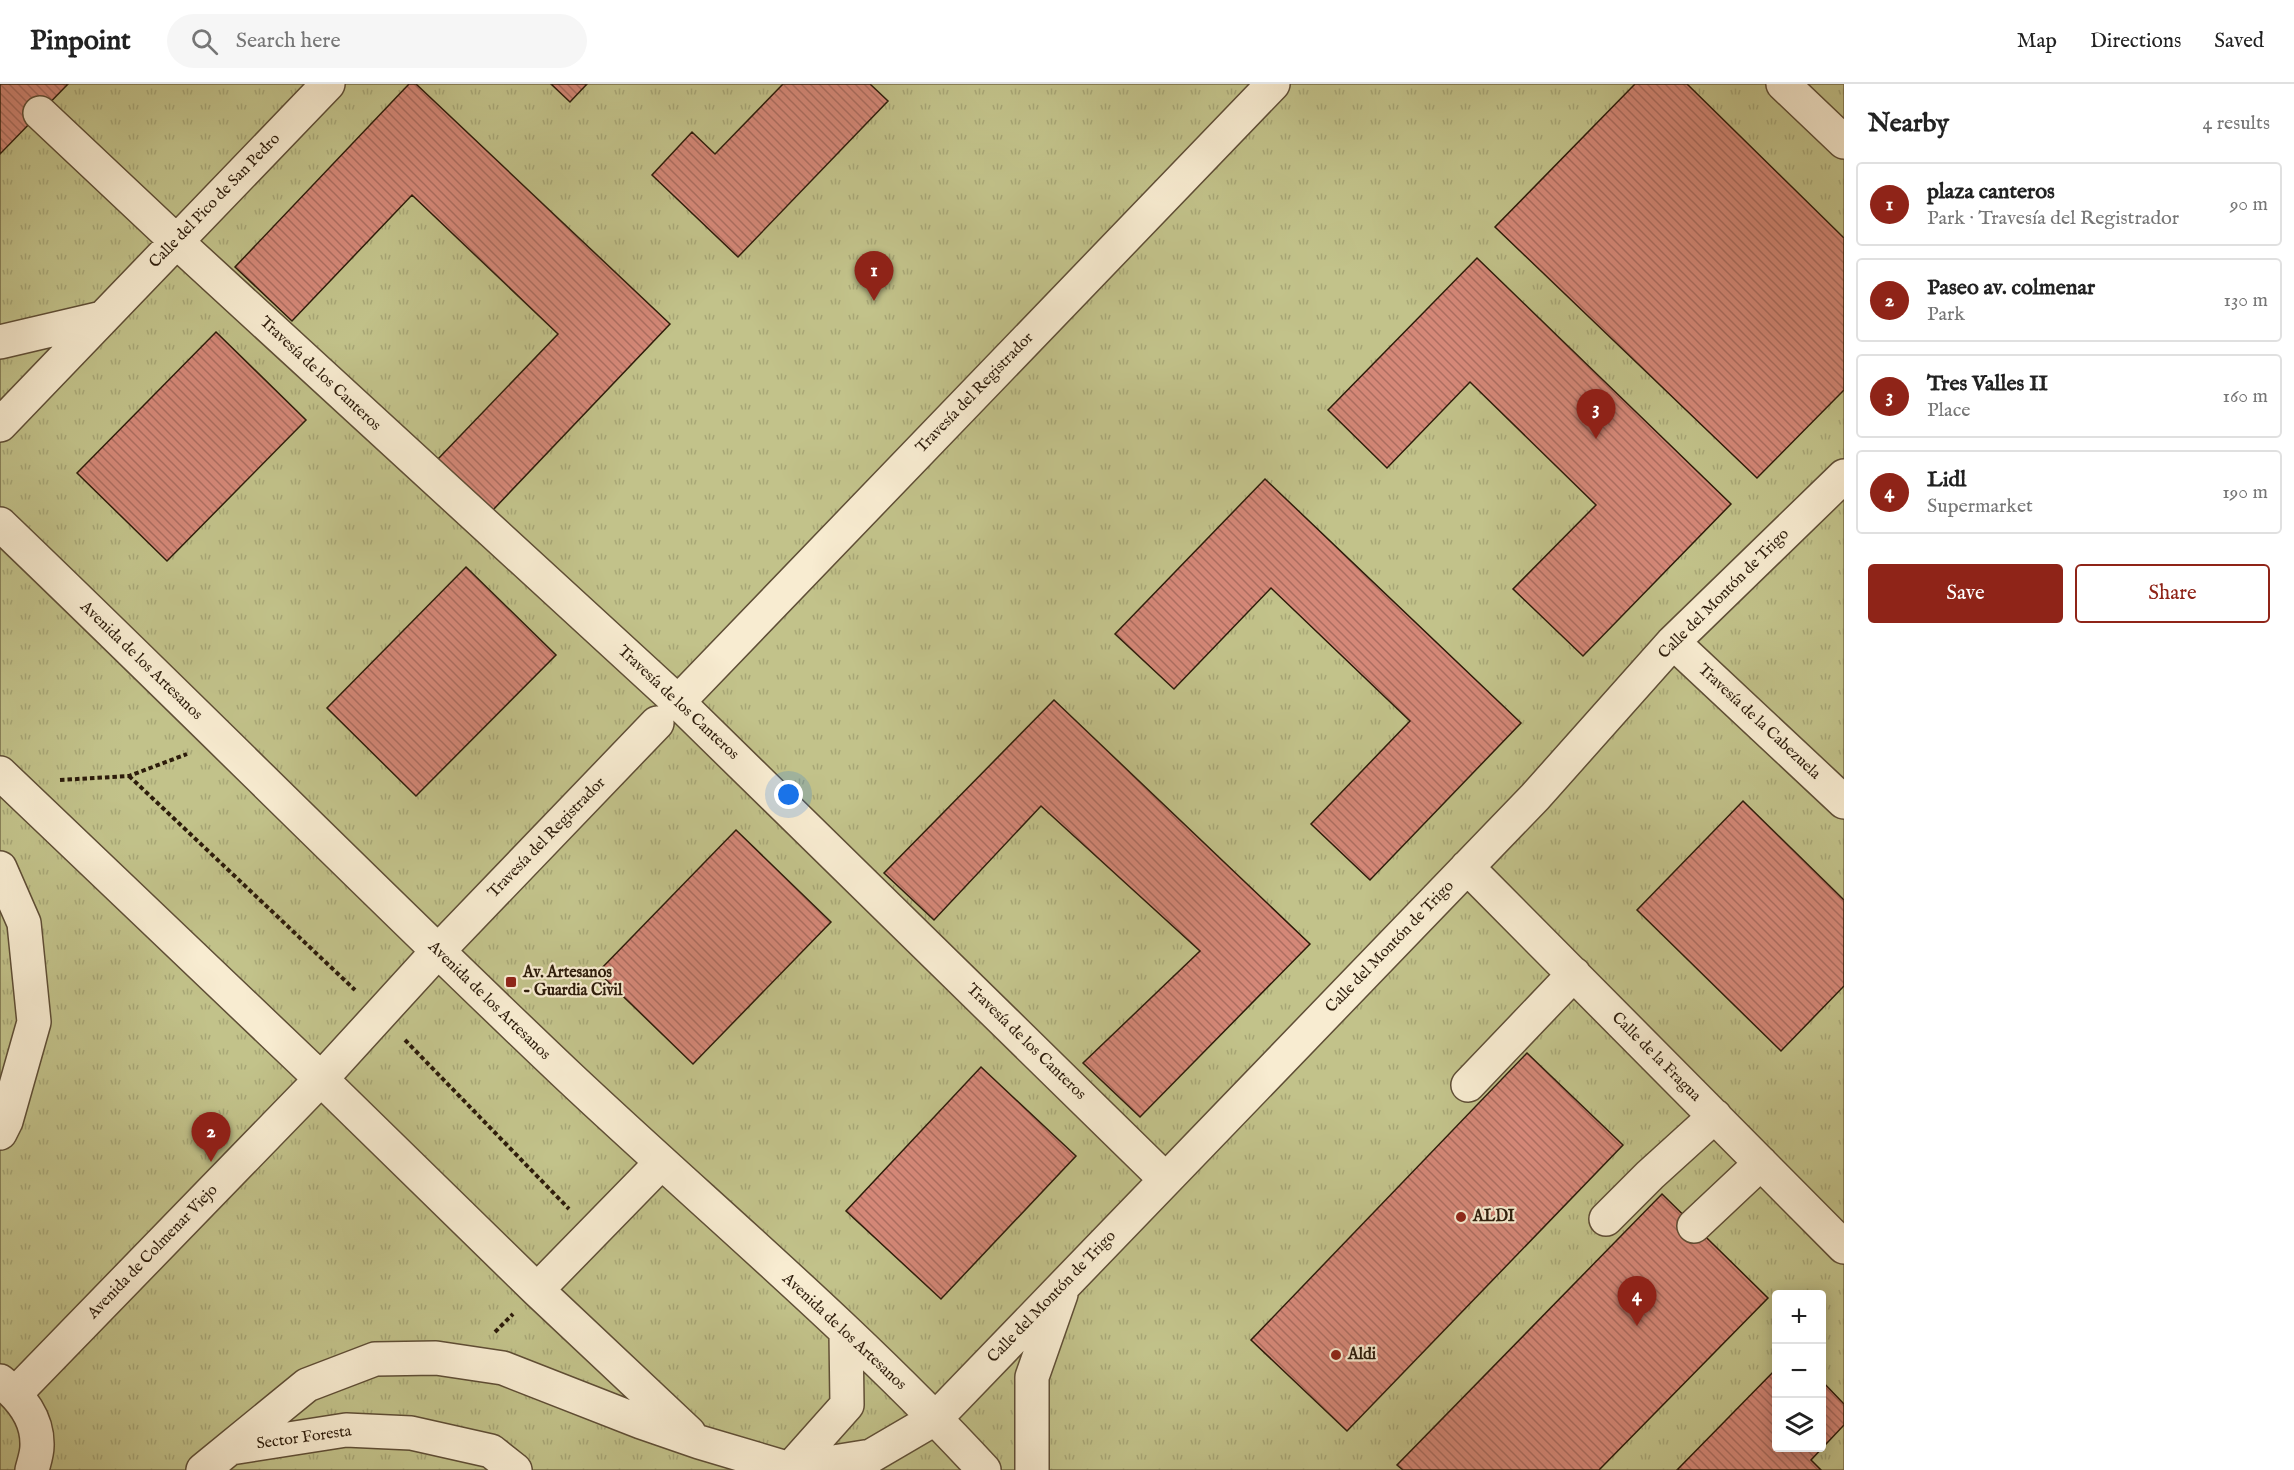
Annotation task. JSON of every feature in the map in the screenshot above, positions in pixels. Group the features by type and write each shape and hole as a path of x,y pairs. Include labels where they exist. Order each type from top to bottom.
{"street":[{"name":"Calle del Pico de San Pedro","path":"0,425 328,84"},
{"name":"Travesía del Registrador","path":"437,952 1273,84"},
{"path":"1783,84 1844,142"},
{"name":"Travesía de los Canteros","path":"40,113 667,712 1165,1179"},
{"path":"0,342 102,318"},
{"name":"Calle del Montón de Trigo","path":"790,1469 871,1456 936,1418 1534,797 1673,642 1844,476"},
{"name":"Avenida de los Artesanos","path":"0,524 437,952 661,1163 846,1332 936,1418 984,1470"},
{"path":"0,552 36,558"},
{"name":"Travesía de la Cabezuela","path":"1673,642 1844,802"},
{"path":"0,773 727,1470"},
{"name":"Calle de la Fragua","path":"1467,867 1844,1246"},
{"path":"0,868 24,923 34,1022 6,1121 0,1133"},
{"name":"Avenida de Colmenar Viejo","path":"32,1470 37,1446 32,1418 8,1387 321,1079 437,952"},
{"path":"1468,1085 1574,974"},
{"path":"1606,1219 1715,1116"},
{"path":"537,1290 661,1163"},
{"path":"1694,1226 1761,1163"},
{"path":"1032,1470 1032,1377 1065,1284"},
{"path":"203,1470 307,1385 375,1359 436,1358 503,1368 641,1422 790,1469 847,1405 846,1332"},
{"name":"Sector Foresta","path":"229,1448 346,1430 411,1433 491,1451 515,1470"}],"path":[{"path":"27,799 45,781 129,776 193,752 213,732"},
{"path":"464,1362 537,1290"}],"green space":[{"path":"0,84 1844,84 1844,1470 0,1470"}],"building":[{"path":"0,84 68,84 0,154"},
{"path":"409,84 416,84 670,324 492,511 438,459 558,334 412,195 292,321 235,267"},
{"path":"551,84 587,84 570,102"},
{"path":"783,84 870,84 888,101 738,257 652,175 692,132 715,154"},
{"path":"1635,84 1687,84 1844,238 1844,390 1757,478 1495,227"},
{"path":"1477,258 1731,504 1583,656 1513,589 1596,505 1470,382 1387,468 1328,410"},
{"path":"216,332 306,420 167,561 77,473"},
{"path":"1265,479 1521,723 1370,880 1311,824 1410,721 1271,588 1174,689 1115,634"},
{"path":"466,567 556,655 416,796 327,708"},
{"path":"1054,700 1310,944 1140,1117 1083,1063 1200,951 1041,806 934,920 884,873"},
{"path":"1743,801 1844,900 1844,986 1781,1051 1637,910"},
{"path":"736,830 831,922 693,1064 598,972"},
{"name":"ALDI","path":"1527,1053 1623,1145 1347,1431 1251,1340"},
{"path":"981,1067 1076,1156 941,1299 846,1211"},
{"path":"1662,1194 1768,1298 1599,1470 1403,1470 1397,1465"},
{"path":"1772,1373 1772,1452 1819,1452 1811,1460 1821,1470 1677,1470"},
{"path":"1826,1385 1844,1404 1844,1425 1826,1444"}],"place":[{"name":"plaza canteros","path":"874,301"},
{"name":"Tres Valles II","path":"1596,439"},
{"name":"Av. Artesanos - Guardia Civil","path":"511,982"},
{"name":"Paseo av. colmenar","path":"211,1162"},
{"name":"ALDI","path":"1461,1217"},
{"name":"Lidl","path":"1637,1326"},
{"name":"Aldi","path":"1336,1355"}]}
